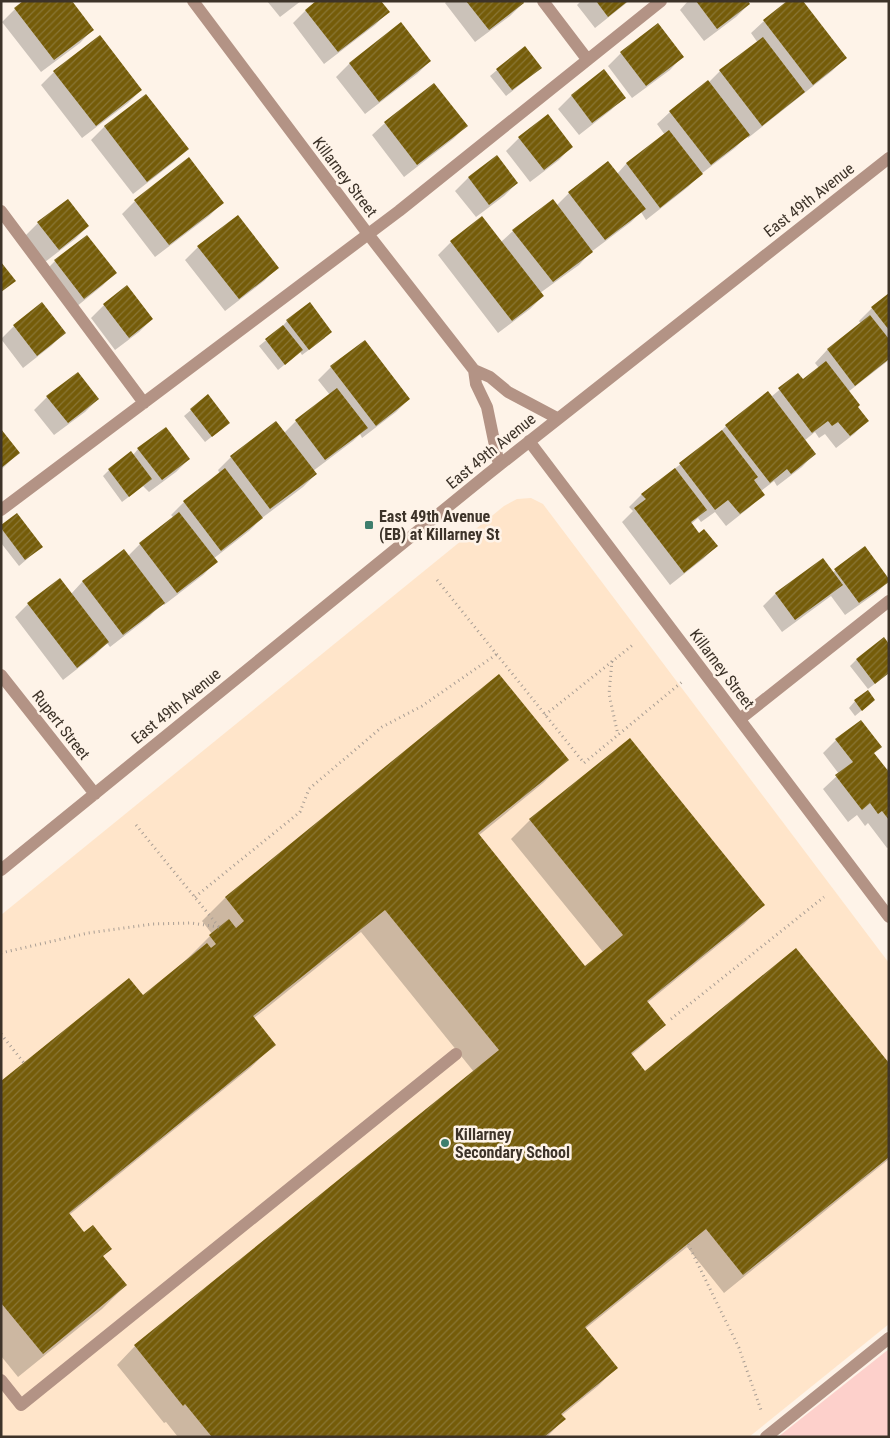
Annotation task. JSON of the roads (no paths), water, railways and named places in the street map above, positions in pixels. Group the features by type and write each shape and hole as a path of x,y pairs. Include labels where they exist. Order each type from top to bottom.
{"street":[{"name":"Killarney Street","path":"193,1 368,234 474,370"},
{"path":"543,1 587,59"},
{"path":"1,510 368,234 661,1"},
{"name":"East 49th Avenue","path":"1,870 529,441 889,158"},
{"path":"1,211 144,402"},
{"path":"474,370 490,377 508,392 558,418"},
{"path":"474,370 476,384 487,407 499,466"},
{"name":"Killarney Street","path":"529,441 889,917"},
{"path":"740,719 889,601"},
{"name":"Rupert Street","path":"1,675 95,794"},
{"path":"1,1380 21,1405 456,1054"},
{"path":"770,1434 889,1338"}],"place":[{"name":"East 49th Avenue (EB) at Killarney St","path":"369,525"},
{"name":"Killarney Secondary School","path":"445,1143"}]}
